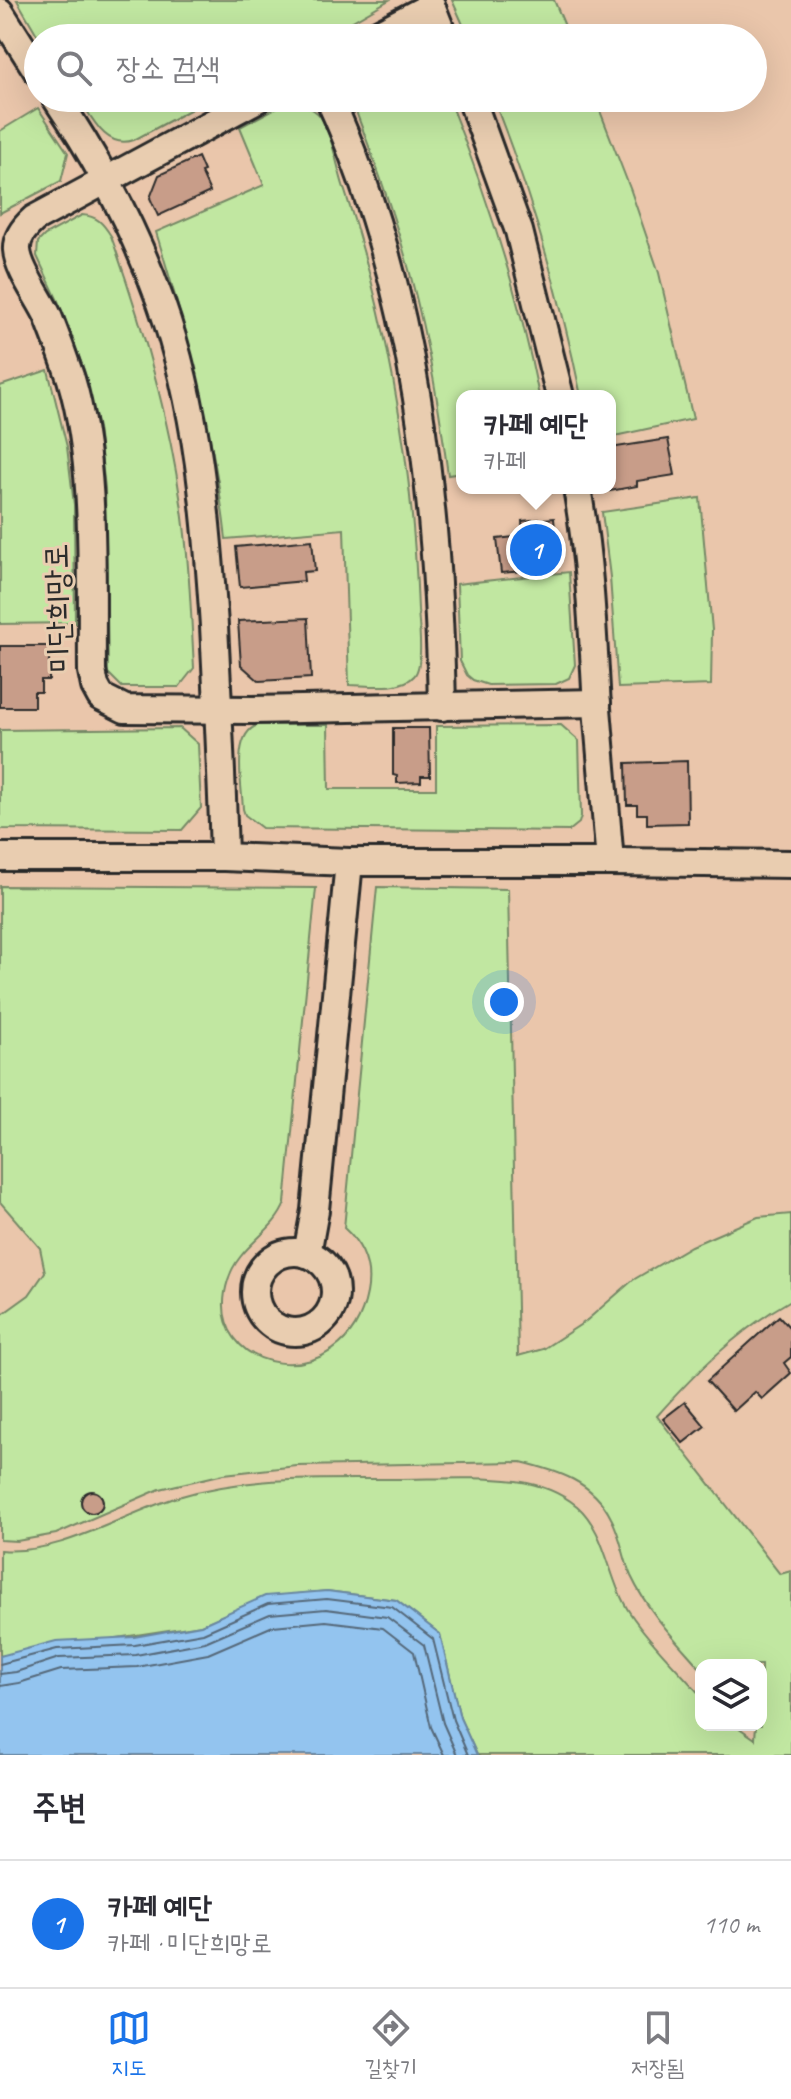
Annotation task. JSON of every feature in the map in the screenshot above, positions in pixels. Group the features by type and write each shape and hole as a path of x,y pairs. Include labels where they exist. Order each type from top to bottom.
{"street":[{"path":"394,24 430,3 438,24"},
{"path":"0,12 24,50"},
{"path":"65,112 107,178 161,303 184,385 205,505 219,710 224,857"},
{"name":"미단희망로","path":"232,112 34,219 26,226 17,248 48,317 71,381 86,445 92,671 101,697 125,709 597,703"},
{"path":"335,112 370,201 408,350 424,438 440,611 442,707"},
{"path":"476,112 519,231 559,390"},
{"path":"578,494 595,644 610,862"},
{"path":"0,857 791,864"},
{"path":"307,1254 315,1210 349,862"}],"green space":[{"path":"17,0 389,0 347,24 31,24"},
{"path":"452,0 554,0 564,24 463,24"},
{"path":"31,112 41,112 68,153 61,181 0,213 0,131"},
{"path":"88,112 186,112 134,140 124,142 108,136"},
{"path":"268,112 315,112 320,116 359,237 386,342 411,502 419,664 414,676 401,684 349,685 344,529 226,539 198,384 156,232 264,185 240,127"},
{"path":"356,112 453,112 512,282 538,390 456,390 456,474 448,475 439,409 419,310 387,198"},
{"path":"498,112 600,112 659,273 693,419 616,436 616,390 580,390 564,320 520,171"},
{"path":"82,215 99,221 111,236 143,334 169,435 186,544 194,668 179,687 122,687 108,673 105,488 98,428 84,370 37,256 38,242 45,235"},
{"path":"48,370 67,447 74,505 75,623 0,624 0,386"},
{"path":"700,498 712,630 711,685 618,688 602,512"},
{"path":"569,572 575,665 569,678 556,684 488,685 467,675 460,661 457,584"},
{"path":"258,725 328,725 329,789 436,789 436,726 561,725 579,741 579,823 569,831 262,828 245,815 240,774 244,739"},
{"path":"180,728 198,744 201,808 182,830 0,829 0,730"},
{"path":"0,886 316,888 285,1203 273,1223 233,1268 228,1280 225,1313 234,1338 254,1355 279,1363 306,1361 333,1350 354,1327 367,1293 365,1258 357,1242 344,1228 377,887 508,889 518,1356 543,1349 586,1321 633,1280 691,1246 758,1217 791,1214 791,1300 719,1352 657,1416 780,1574 791,1571 791,1755 477,1755 460,1718 440,1634 396,1600 327,1591 265,1597 201,1625 0,1656 0,1550 45,1547 178,1497 231,1485 313,1479 501,1479 532,1484 556,1493 577,1506 587,1517 630,1613 695,1689 695,1731 744,1731 755,1739 756,1731 767,1731 767,1659 695,1659 695,1662 645,1602 628,1569 614,1525 595,1495 561,1474 521,1462 297,1466 224,1474 160,1489 56,1534 17,1541 0,1540 0,1316 29,1295 45,1272 40,1248 0,1202"}],"water":[{"path":"327,1591 396,1600 440,1634 460,1718 477,1755 0,1755 0,1656 56,1641 134,1637 201,1625 265,1596"}],"building":[{"path":"198,157 210,192 158,216 150,198 159,175"},
{"path":"668,439 675,475 637,481 637,486 616,490 616,447"},
{"path":"554,518 558,568 501,573 497,539 523,536 522,521"},
{"path":"312,540 315,571 303,572 304,581 240,587 236,547"},
{"path":"308,618 311,678 259,681 241,665 238,621"},
{"path":"0,646 49,646 49,680 41,680 41,692 34,692 34,707 0,707"},
{"path":"393,728 429,728 430,776 421,776 421,782 397,783 397,776 393,775"},
{"path":"687,761 688,823 647,824 647,814 637,814 637,805 627,805 626,763"},
{"path":"779,1316 791,1329 791,1357 784,1363 791,1373 762,1399 755,1392 734,1411 707,1381"},
{"path":"685,1402 705,1426 683,1443 663,1419"},
{"path":"88,1491 96,1491 103,1502 96,1513 88,1513 81,1506 81,1498"}],"place":[{"name":"카페 예단","path":"536,550"}]}
